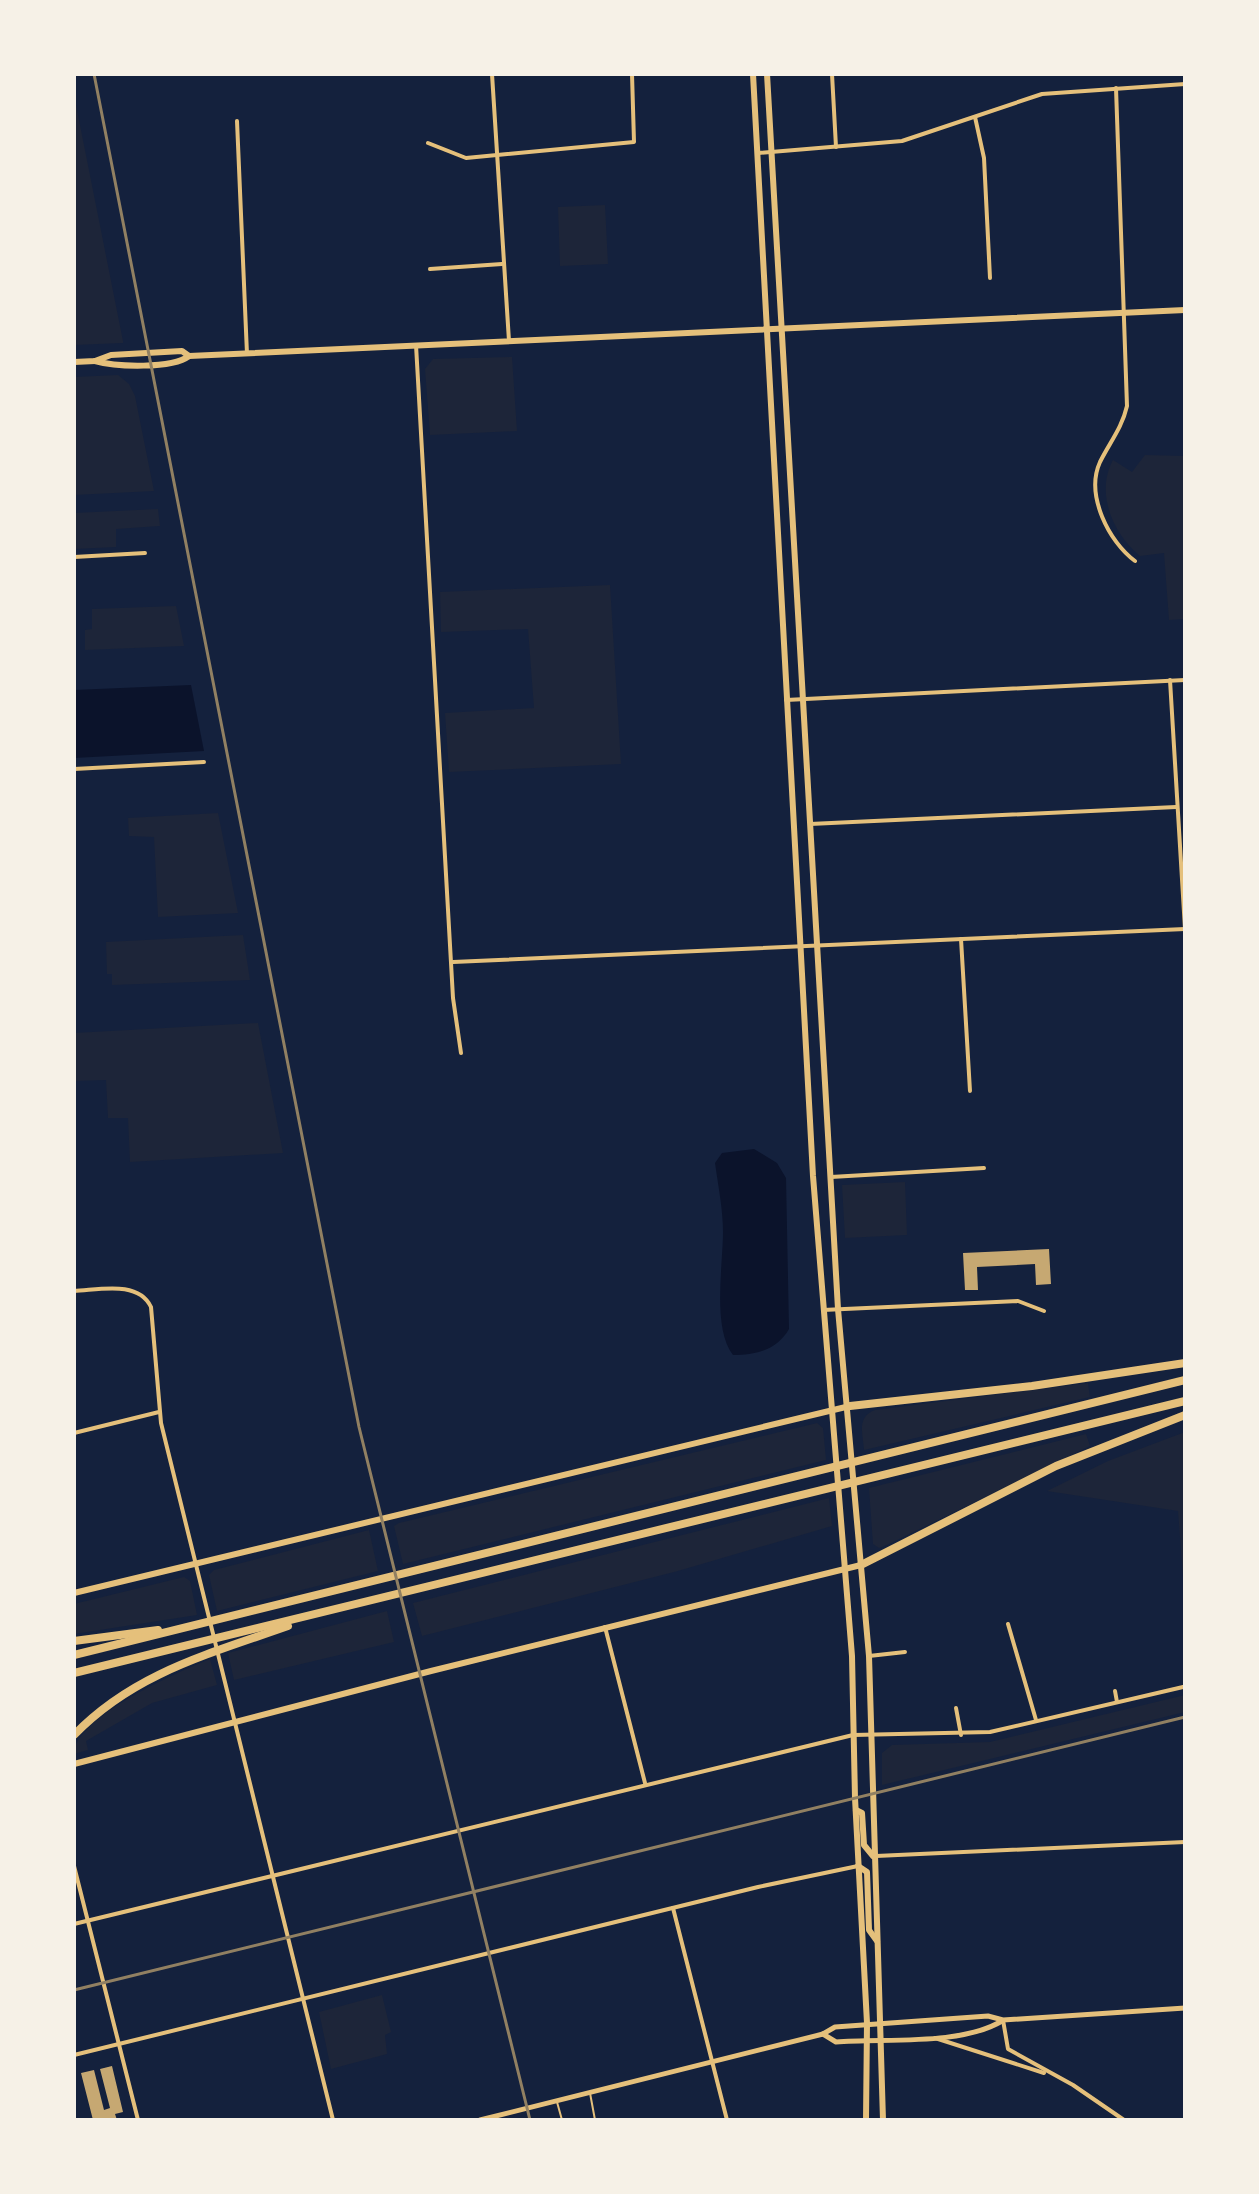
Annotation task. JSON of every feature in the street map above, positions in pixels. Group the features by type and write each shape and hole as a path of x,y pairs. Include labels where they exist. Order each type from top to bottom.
{"highway":[{"path":"850,1406 1032,1386 1185,1363"},
{"path":"74,1655 1185,1380"},
{"path":"74,1673 1185,1401"},
{"path":"861,1565 1056,1466 1185,1415"},
{"path":"74,1735 130,1688 197,1657 360,1603"},
{"path":"74,1641 189,1626"}],"main road":[{"path":"753,74 799,946 823,1310 845,1566 867,2023 866,2120"},
{"path":"767,74 838,1309 850,1406 869,1656 883,2120"},
{"path":"74,362 128,365 182,362 189,356 1185,310"},
{"path":"74,1593 850,1406"},
{"path":"74,1764 845,1566 861,1565"},
{"path":"856,1810 862,1813 864,1845 873,1856"},
{"path":"858,1866 867,1872 869,1930 879,1944"}],"street":[{"path":"492,74 509,341"},
{"path":"428,143 466,158 634,142 632,74"},
{"path":"832,74 836,147"},
{"path":"758,153 902,141 1042,94 1185,84"},
{"path":"1116,88 1127,406 1119,432 1099,466 1097,479 1105,526 1117,549 1135,561"},
{"path":"975,117 984,158 990,278"},
{"path":"237,121 247,354"},
{"path":"430,269 502,264"},
{"path":"416,345 461,1053"},
{"path":"74,557 145,553"},
{"path":"453,962 1185,929 1170,680"},
{"path":"786,700 1185,680"},
{"path":"74,769 204,762"},
{"path":"810,824 1176,807"},
{"path":"961,939 970,1091"},
{"path":"831,1177 984,1168"},
{"path":"74,1291 131,1290 147,1299 153,1316 159,1412 333,2120"},
{"path":"823,1310 1018,1301 1044,1311"},
{"path":"74,1433 159,1412"},
{"path":"1008,1624 1036,1720"},
{"path":"605,1627 645,1783"},
{"path":"869,1656 905,1652"},
{"path":"74,1924 853,1735 961,1735 1183,1687"},
{"path":"1115,1691 1117,1702"},
{"path":"956,1708 961,1735"},
{"path":"873,1856 1185,1842"},
{"path":"74,1866 138,2120"},
{"path":"74,2055 827,1870 858,1866"},
{"path":"673,1908 727,2120"},
{"path":"484,2119 823,2034 835,2027 988,2016 1003,2020 1185,2008"},
{"path":"823,2034 836,2042 933,2037 987,2030 1003,2020"},
{"path":"1003,2020 1008,2049 1124,2120"},
{"path":"933,2037 1055,2076"}],"lane":[{"path":"589,2091 595,2120"},
{"path":"556,2100 562,2120"}],"shaded area":[{"path":"74,95 123,341 123,343 74,345"},
{"path":"605,205 608,264 560,266 558,207"},
{"path":"512,357 517,431 430,435 425,369 433,359"},
{"path":"118,375 129,384 135,396 154,491 74,495 74,377"},
{"path":"1145,455 1185,456 1185,619 1169,620 1164,553 1140,556 1122,536 1110,512 1106,486 1113,460 1132,472"},
{"path":"158,509 160,526 116,529 116,547 74,549 74,513"},
{"path":"610,585 621,764 449,772 445,713 534,708 528,629 441,632 440,592"},
{"path":"176,606 184,646 85,650 85,630 92,629 92,609"},
{"path":"191,685 204,751 74,758 74,690"},
{"path":"218,813 238,913 158,917 154,837 129,836 128,818"},
{"path":"243,935 250,980 112,985 112,974 107,974 106,942"},
{"path":"258,1023 283,1153 130,1162 128,1118 108,1118 106,1080 74,1081 74,1033"},
{"path":"754,1149 777,1163 786,1178 789,1329 778,1342 765,1350 733,1355 723,1329 721,1313 723,1223 715,1163 722,1153"},
{"path":"905,1182 907,1235 845,1238 842,1185"},
{"path":"1088,1383 1090,1397 864,1450 863,1422 875,1410"},
{"path":"817,1423 823,1428 826,1460 403,1564 394,1526 399,1523"},
{"path":"1185,1432 1185,1603 1178,1511 1047,1491 1108,1461"},
{"path":"1086,1434 1090,1446 889,1544 879,1548 873,1544 869,1488"},
{"path":"829,1498 832,1526 678,1571 422,1636 413,1603"},
{"path":"369,1530 378,1571 217,1611 209,1575 214,1570"},
{"path":"184,1577 190,1581 197,1615 74,1634 74,1604"},
{"path":"387,1611 394,1642 234,1680 228,1653"},
{"path":"210,1659 217,1685 152,1703 86,1741 88,1750 74,1754 79,1740 91,1725 109,1711 154,1685"},
{"path":"1185,1695 1185,1712 882,1785 882,1753 892,1745 990,1742"},
{"path":"382,1995 391,2032 385,2035 387,2054 331,2069 319,2012"}],"building":[{"path":"1049,1249 1051,1284 1036,1285 1035,1264 977,1267 978,1290 965,1290 963,1253"},
{"path":"112,2066 123,2112 115,2114 117,2120 93,2120 81,2073 94,2070 104,2110 110,2108 100,2069"}],"railway":[{"path":"94,74 359,1427 530,2120"},
{"path":"74,1990 1185,1717"}]}
